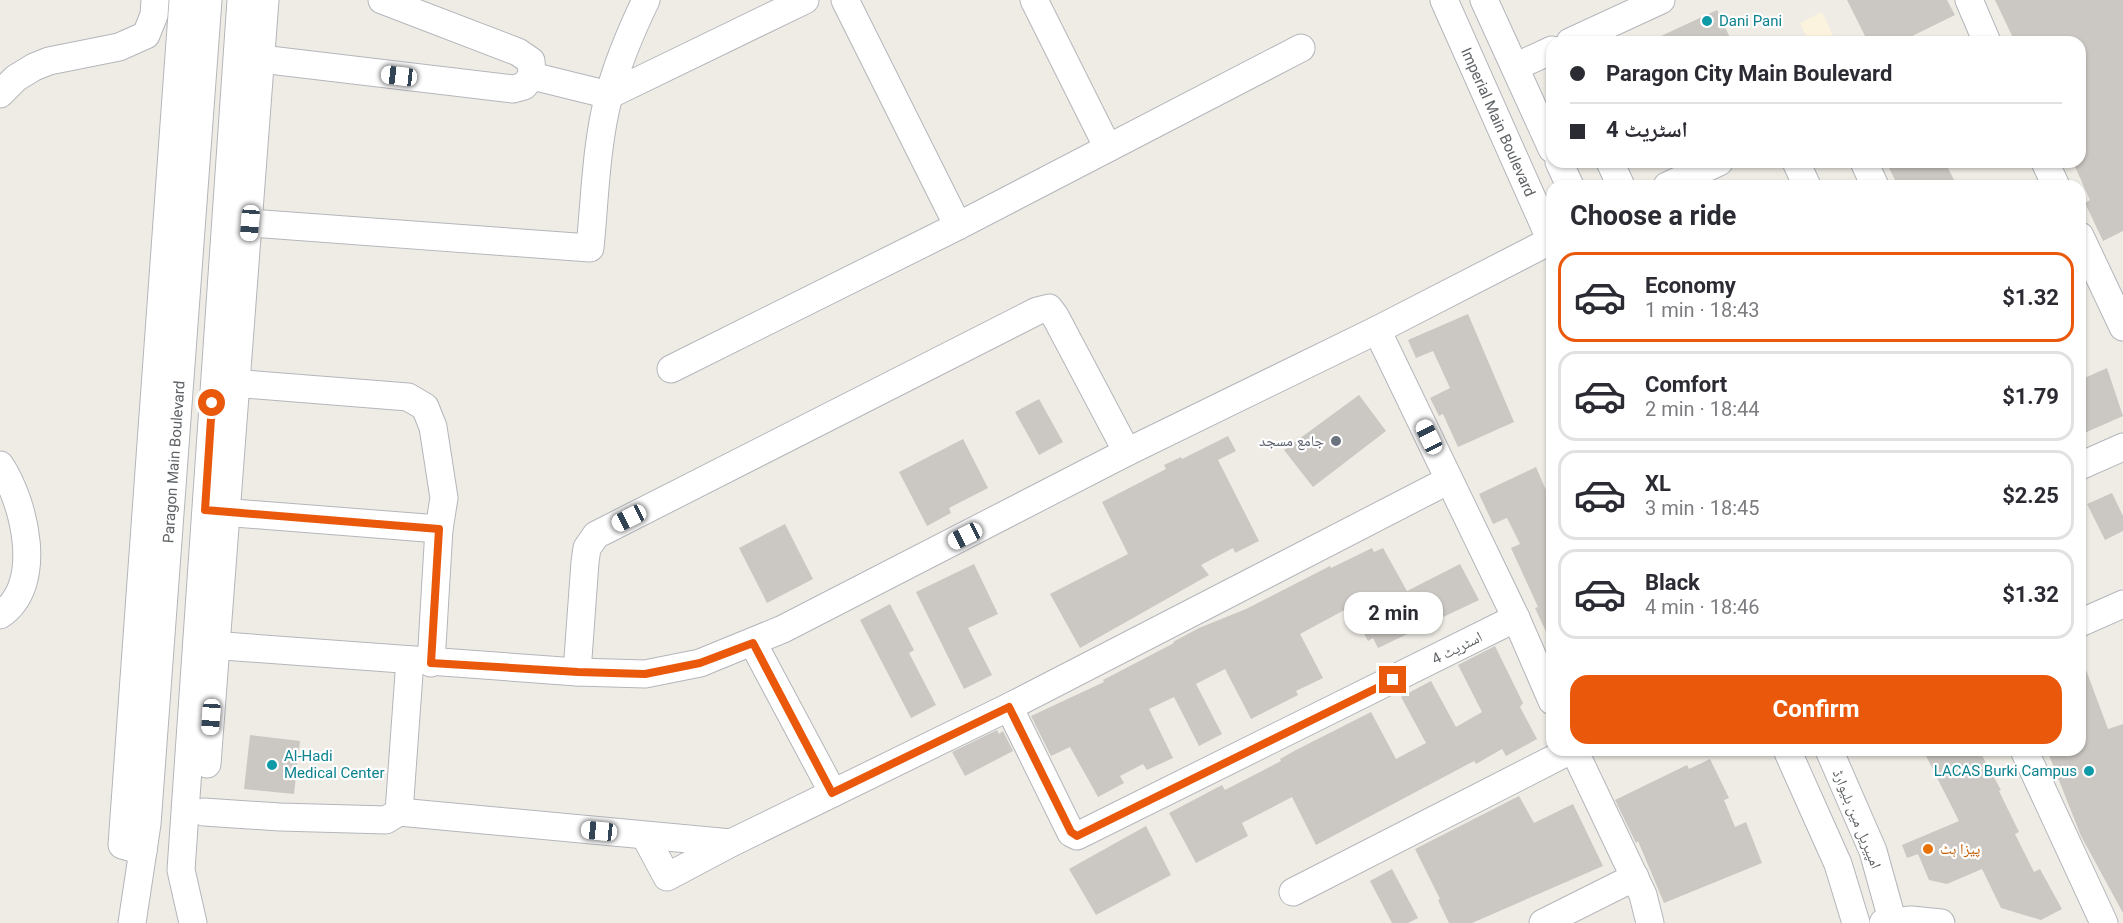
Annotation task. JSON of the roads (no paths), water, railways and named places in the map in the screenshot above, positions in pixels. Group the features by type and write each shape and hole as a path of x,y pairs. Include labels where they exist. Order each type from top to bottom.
{"street":[{"path":"0,94 15,78 34,67 49,61 119,47 146,34 154,15 155,0"},
{"path":"144,704 183,0"},
{"name":"Paragon Main Boulevard","path":"132,923 143,851 144,704 208,0"},
{"path":"193,923 181,870 206,645 225,382 241,0"},
{"path":"225,382 250,223 265,0"},
{"path":"261,59 513,89 524,86 532,76 531,61 518,52 382,0"},
{"path":"250,223 590,248 602,130 609,95 629,36 646,0"},
{"path":"532,76 609,95 805,0"},
{"path":"845,0 958,226"},
{"name":"Imperial Main Boulevard","path":"1444,0 1546,228"},
{"path":"1484,0 1546,135"},
{"path":"1583,36 1661,0"},
{"path":"1969,0 1981,36"},
{"path":"1040,2 1108,148"},
{"path":"671,369 958,226 1301,48"},
{"path":"1515,68 1546,53"},
{"path":"1680,180 1706,168"},
{"path":"206,645 578,672 645,674 700,663 753,643 1127,452 1377,330 1546,244"},
{"path":"2087,265 2123,327"},
{"path":"578,672 585,562 587,548 596,535 1037,311 1048,308 1055,316 1127,452"},
{"path":"1377,330 1516,618 1546,687"},
{"path":"225,382 408,397 425,407 433,426 444,498 399,812"},
{"path":"2086,463 2123,447"},
{"path":"0,465 22,517 28,554 22,592 10,608 0,615"},
{"path":"645,836 667,877 731,843 1009,707 1449,480"},
{"path":"216,512 439,529"},
{"path":"2086,620 2123,604"},
{"name":"اسٹریٹ 4","path":"1009,707 1071,832 1077,836 1516,618"},
{"path":"753,643 832,793"},
{"path":"182,862 200,864 204,812 206,645"},
{"path":"1293,892 1561,756"},
{"path":"1576,756 1643,895 1650,923"},
{"path":"1790,756 1838,864 1856,923"},
{"name":"امپیریل مین بلیوارڈ","path":"1832,756 1873,851 1889,922"},
{"path":"2027,756 2104,923"},
{"path":"204,812 386,820 399,812 731,843"},
{"path":"1543,923 1635,877"},
{"path":"1889,922 1911,920 1941,923"}],"place":[{"name":"Dani Pani","path":"1707,21"},
{"name":"جامع مسجد","path":"1336,441"},
{"name":"Al-Hadi Medical Center","path":"272,765"},
{"name":"LACAS Burki Campus","path":"2089,771"},
{"name":"پیزا ہٹ","path":"1928,849"}]}
